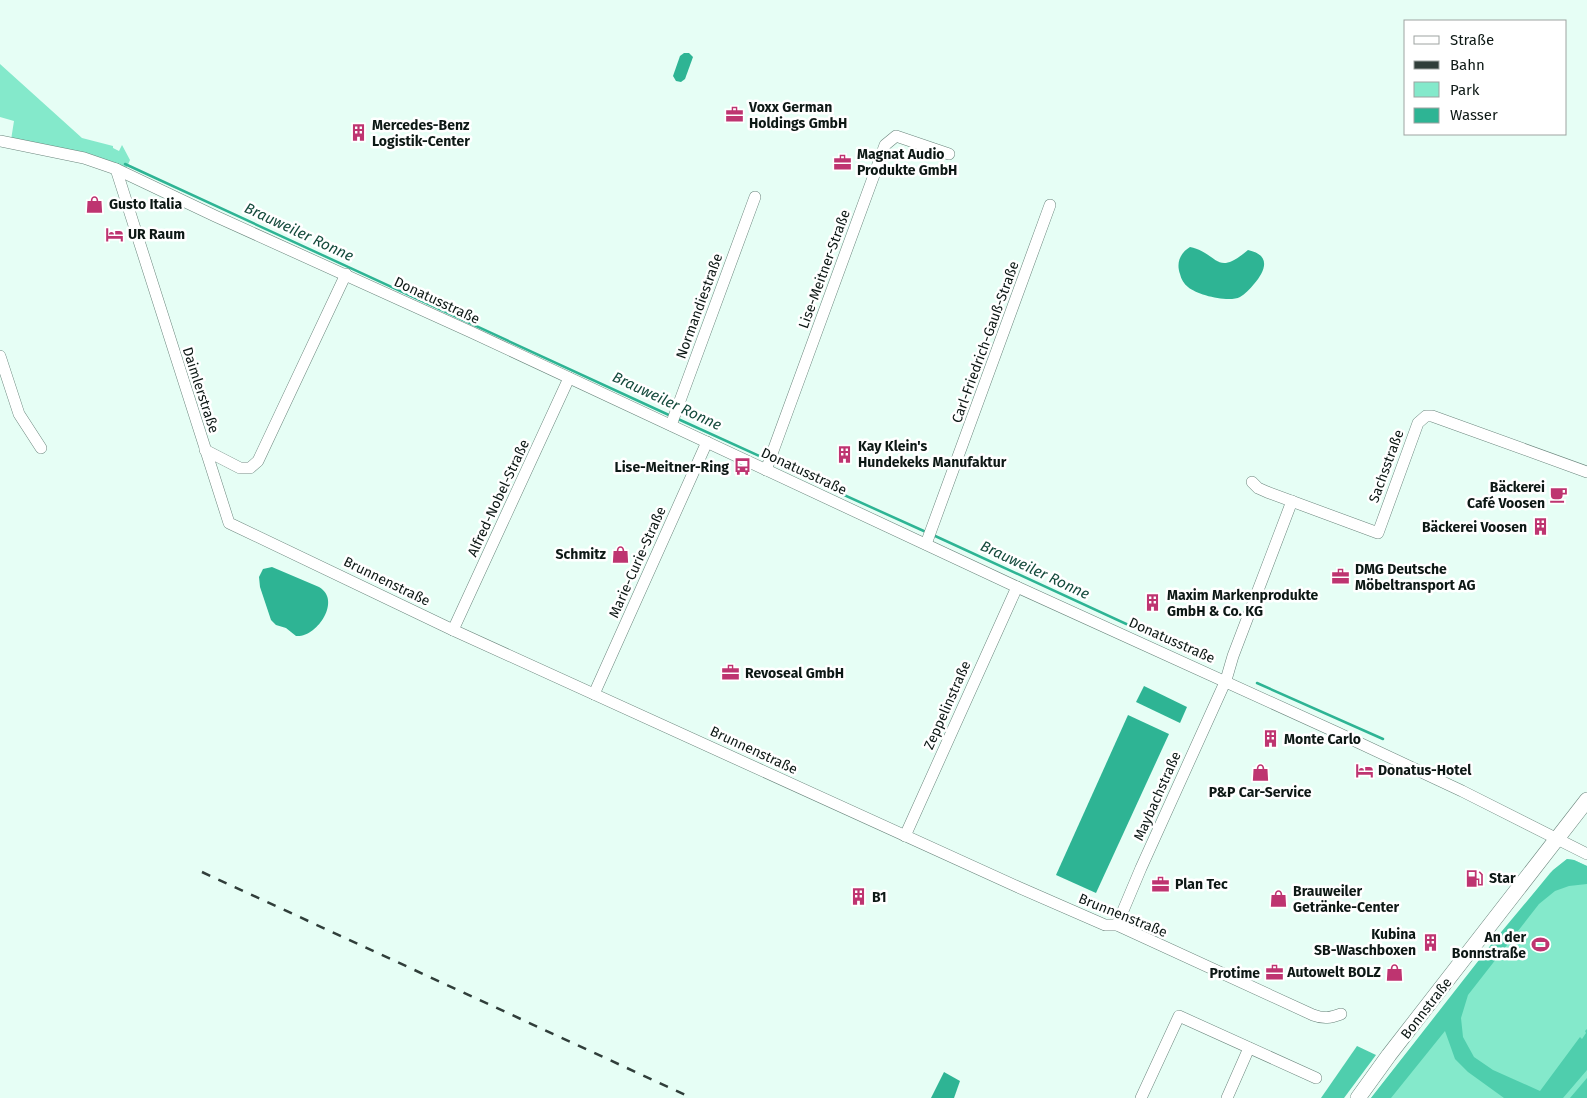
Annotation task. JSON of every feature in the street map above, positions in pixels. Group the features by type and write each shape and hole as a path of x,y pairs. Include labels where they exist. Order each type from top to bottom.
{"main road":[{"name":"Bonnstraße","path":"1358,1098 1389,1055 1587,800"}],"street":[{"name":"Lise-Meitner-Straße","path":"767,468 885,145 896,136 949,154"},
{"name":"Donatusstraße","path":"0,141 84,158 116,169 569,378 672,423 707,442 927,541 1017,587 1226,680 1456,788 1587,854"},
{"name":"Daimlerstraße","path":"116,169 205,450 240,468 250,468 258,461 346,274"},
{"name":"Normandiestraße","path":"672,423 755,196"},
{"name":"Carl-Friedrich-Gauß-Straße","path":"927,541 934,527 1050,206"},
{"path":"0,356 19,414 41,448"},
{"name":"Alfred-Nobel-Straße","path":"453,630 569,378"},
{"name":"Sachsstraße","path":"1252,482 1258,488 1267,492 1378,533 1418,423 1426,416 1432,416 1587,472"},
{"name":"Marie-Curie-Straße","path":"594,694 707,442"},
{"name":"Brunnenstraße","path":"205,450 229,523 453,630 905,836 1106,925 1117,926 1313,1015 1330,1018 1341,1014"},
{"name":"Maybachstraße","path":"1117,926 1141,868 1226,680 1233,656 1292,501"},
{"name":"Zeppelinstraße","path":"905,836 1017,587"},
{"path":"1141,1098 1179,1016 1316,1078"},
{"path":"1227,1098 1250,1048"}],"green space":[{"path":"0,64 82,138 113,146 113,148 119,151 122,145 130,160 126,169 11,140 14,121 0,117"},
{"name":"An der Bonnstraße","path":"1567,859 1587,866 1587,1098 1371,1098 1550,873"}],"shaded area":[{"path":"1567,859 1587,866 1587,884 1569,886 1555,891 1539,904 1468,995 1461,1018 1463,1037 1474,1057 1493,1070 1540,1091 1580,1037 1582,1039 1587,1029 1587,1070 1563,1098 1504,1098 1468,1072 1455,1059 1445,1031 1391,1098 1371,1098 1497,937 1553,870"},
{"path":"1357,1046 1376,1055 1344,1098 1321,1098"},
{"path":"1587,1078 1587,1098 1570,1098"}],"water":[{"path":"684,53 689,53 693,57 685,79 681,82 676,81 673,76 680,56"},
{"path":"1190,247 1223,263 1237,258 1248,250 1255,252 1263,259 1263,268 1254,284 1240,297 1221,299 1206,295 1192,290 1184,283 1180,276 1178,266 1180,259"},
{"path":"272,567 319,587 325,593 328,600 327,609 319,625 312,631 296,636 286,628 276,625 271,620 260,587 259,577 263,569"},
{"path":"1144,686 1187,707 1180,723 1136,702"},
{"path":"1128,715 1169,734 1096,893 1056,875"},
{"path":"944,1072 960,1081 954,1098 931,1098"}],"waterway":[{"name":"Brauweiler Ronne","path":"125,164 671,416"},
{"name":"Brauweiler Ronne","path":"678,419 766,459"},
{"name":"Brauweiler Ronne","path":"771,462 926,532"},
{"name":"Brauweiler Ronne","path":"933,535 1200,658"},
{"name":"Brauweiler Ronne","path":"1257,683 1383,739"}],"railway":[{"path":"202,872 692,1098"}],"place":[{"name":"Voxx German Holdings GmbH","path":"735,115"},
{"name":"Mercedes-Benz Logistik-Center","path":"358,133"},
{"name":"Magnat Audio Produkte GmbH","path":"843,162"},
{"name":"Gusto Italia","path":"95,204"},
{"name":"UR Raum","path":"114,234"},
{"name":"Kay Klein's Hundekeks Manufaktur","path":"844,454"},
{"name":"Lise-Meitner-Ring","path":"743,467"},
{"name":"Bäckerei Café Voosen","path":"1559,495"},
{"name":"Bäckerei Voosen","path":"1541,527"},
{"name":"Schmitz","path":"620,554"},
{"name":"DMG Deutsche Möbeltransport AG","path":"1341,577"},
{"name":"Maxim Markenprodukte GmbH & Co. KG","path":"1153,603"},
{"name":"Revoseal GmbH","path":"731,673"},
{"name":"Monte Carlo","path":"1270,739"},
{"name":"Donatus-Hotel","path":"1364,770"},
{"name":"P&P Car-Service","path":"1260,772"},
{"name":"Star","path":"1475,878"},
{"name":"Plan Tec","path":"1161,884"},
{"name":"B1","path":"858,897"},
{"name":"Brauweiler Getränke-Center","path":"1279,899"},
{"name":"Kubina SB-Waschboxen","path":"1430,942"},
{"name":"An der Bonnstraße","path":"1540,945"},
{"name":"Autowelt BOLZ","path":"1395,972"},
{"name":"Protime","path":"1274,973"}]}
